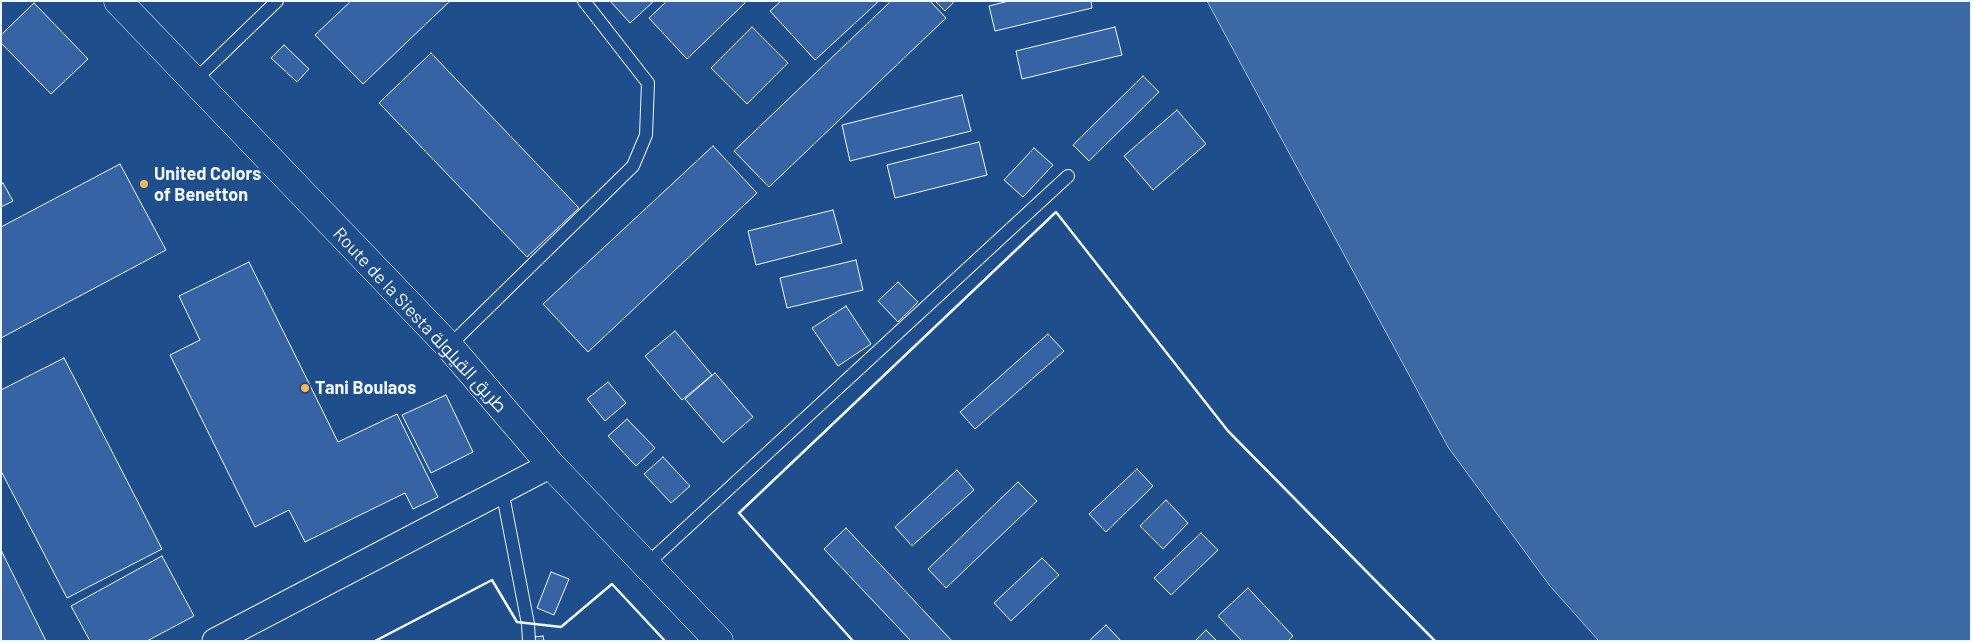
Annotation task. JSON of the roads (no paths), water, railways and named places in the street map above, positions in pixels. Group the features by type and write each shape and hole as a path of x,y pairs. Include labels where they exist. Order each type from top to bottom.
{"main road":[{"name":"Route de la Siesta طريق القيلولة","path":"118,1 448,346 551,465 719,641"}],"street":[{"path":"214,641 551,465"}],"lane":[{"path":"194,80 277,1"},
{"path":"448,346 633,166 646,135 648,83 584,1"},
{"path":"646,565 1068,176"},
{"path":"502,490 528,624 527,641"}],"water":[{"path":"1207,1 1971,1 1971,641 1599,641 1550,586 1448,447"}],"place":[{"name":"United Colors of Benetton","path":"144,184"},
{"name":"Tani Boulaos","path":"305,388"}]}
